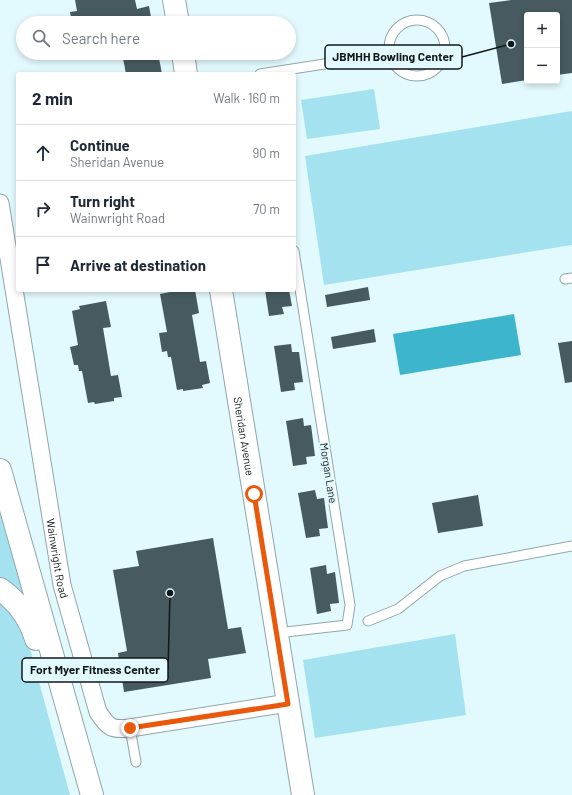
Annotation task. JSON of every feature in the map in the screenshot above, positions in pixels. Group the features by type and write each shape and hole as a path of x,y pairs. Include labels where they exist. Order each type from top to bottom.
{"main road":[{"path":"174,0 177,16"},
{"path":"184,60 186,72"},
{"name":"Sheridan Avenue","path":"221,292 303,795"},
{"path":"0,470 92,795"},
{"path":"0,589 18,604 31,624 80,795"}],"street":[{"name":"Wainwright Road","path":"0,204 62,585 98,712 106,724 116,729 288,704"}],"lane":[{"path":"412,20 428,22 436,27 441,34 444,43 443,56 437,68 430,73 421,76 412,76 404,73 395,65 389,54 391,36 402,24 412,20"},
{"path":"276,72 389,54"},
{"name":"Morgan Lane","path":"277,633 347,625 350,605 296,264"},
{"path":"368,621 398,609 440,576 464,566 572,546"},
{"path":"130,728 136,762"}],"shaded area":[{"path":"374,89 380,129 307,139 301,100"},
{"path":"572,111 572,245 324,285 305,156"},
{"path":"514,314 521,355 400,375 393,334"},
{"path":"0,495 35,620 0,581"},
{"path":"0,599 2,599 27,638 70,795 0,795"},
{"path":"455,634 466,715 315,738 303,660"}],"building":[{"path":"75,0 135,0 137,9 149,6 151,16 71,16 70,12 77,11"},
{"path":"511,0 572,0 572,73 560,75 560,12 524,12 524,80 502,84 489,3"},
{"path":"123,60 159,60 162,72 126,72"},
{"path":"368,287 370,300 327,307 325,295"},
{"path":"170,292 195,292 199,313 192,315 200,362 206,361 210,383 202,385 203,388 183,391 183,389 177,390 171,357 168,357 167,351 162,352 159,333 167,332 160,294"},
{"path":"265,292 289,292 292,306 282,307 284,314 269,316"},
{"path":"106,301 111,327 103,328 111,376 118,375 122,397 114,398 114,401 95,404 94,402 88,403 82,371 79,371 78,365 74,365 70,347 78,345 72,311 80,309 79,306"},
{"path":"374,329 376,342 333,349 331,337"},
{"path":"572,341 572,382 565,383 558,343"},
{"path":"291,344 292,352 299,352 303,382 294,383 295,390 281,392 274,346"},
{"path":"303,418 304,426 311,425 315,456 306,457 307,464 293,466 286,421"},
{"path":"315,490 317,499 324,498 328,528 319,529 320,536 306,538 298,493"},
{"path":"478,495 483,526 438,533 432,503"},
{"path":"213,538 228,629 241,627 246,653 208,659 211,678 124,692 118,653 127,651 113,570 139,566 136,551"},
{"path":"326,565 327,574 335,572 339,603 330,604 331,611 317,614 310,568"}],"place":[{"name":"JBMHH Bowling Center","path":"511,44"},
{"name":"Fort Myer Fitness Center","path":"170,593"}],"route":[{"path":"130,728 288,704 254,494"}]}
